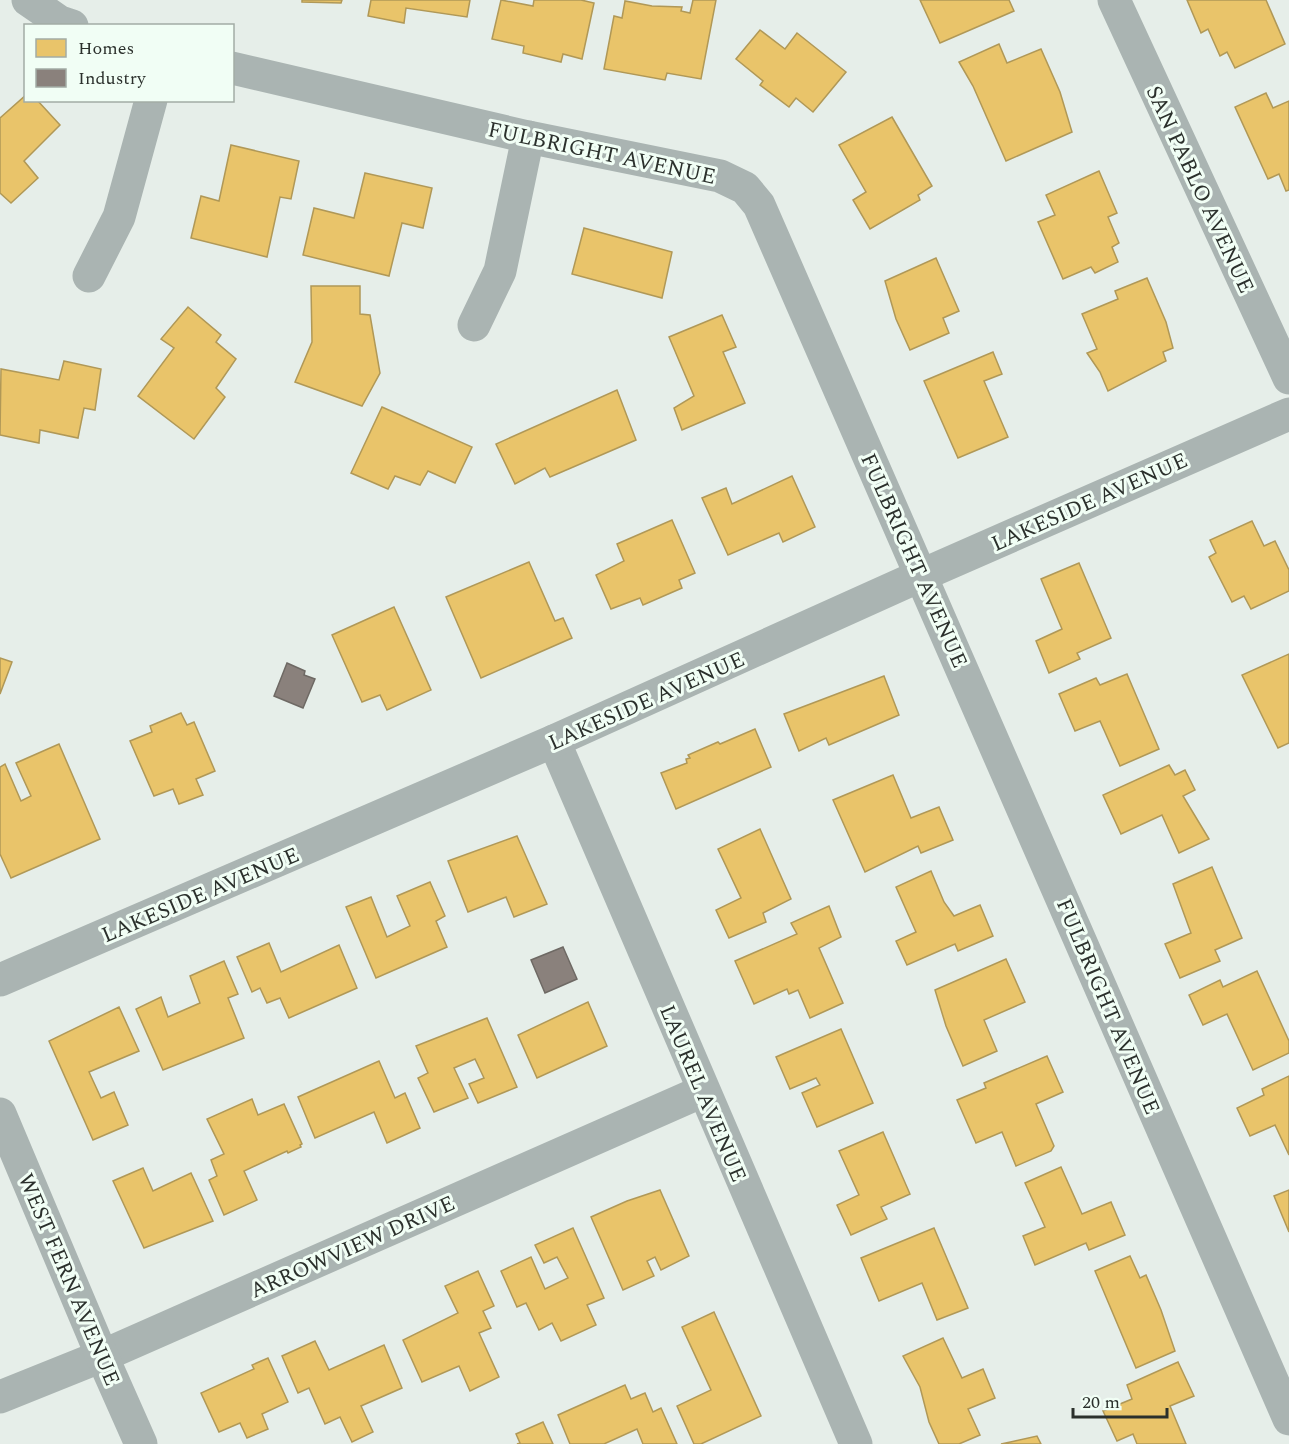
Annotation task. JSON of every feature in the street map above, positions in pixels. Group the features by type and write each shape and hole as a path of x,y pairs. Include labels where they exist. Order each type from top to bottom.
{"street":[{"path":"28,0 66,24"},
{"name":"SAN PABLO AVENUE","path":"1114,0 1289,378"},
{"name":"FULBRIGHT AVENUE","path":"234,68 528,137 720,176 745,188 759,205 1289,1419"},
{"path":"88,276 119,217 150,102"},
{"path":"474,325 500,271 528,137"},
{"name":"LAKESIDE AVENUE","path":"0,980 554,741 922,575 1289,414"},
{"name":"LAUREL AVENUE","path":"554,741 856,1444"},
{"name":"ARROWVIEW DRIVE","path":"0,1397 102,1356 703,1091"},
{"name":"WEST FERN AVENUE","path":"0,1114 141,1444"}],"building: Homes":[{"path":"302,0 342,0 341,3 302,2"},
{"path":"371,0 470,0 467,17 406,8 404,23 368,16"},
{"path":"501,0 533,6 534,0 581,0 594,3 582,59 563,54 561,62 523,53 524,46 492,39"},
{"path":"693,0 716,0 701,79 667,73 665,80 604,69 614,16 622,18 625,1 652,6 682,7 681,11 690,13"},
{"path":"920,0 1009,0 1014,11 940,43"},
{"path":"1187,0 1266,0 1285,44 1235,68 1227,52 1220,56 1208,29 1201,33"},
{"path":"760,30 785,49 797,33 846,72 813,112 796,98 789,107 760,85 763,81 736,59"},
{"path":"999,44 1007,63 1041,49 1060,92 1072,132 1006,161 973,86 959,62"},
{"path":"1266,93 1273,108 1289,101 1289,190 1286,191 1279,174 1268,179 1235,107"},
{"path":"24,97 24,102 39,102 60,125 24,161 38,178 11,203 0,193 0,118"},
{"path":"892,117 932,186 918,195 920,200 870,229 853,200 866,192 839,145"},
{"path":"231,145 299,161 291,199 280,197 267,257 191,238 201,196 219,201"},
{"path":"1099,171 1117,213 1108,217 1119,243 1112,247 1118,262 1095,273 1091,267 1063,279 1038,222 1055,215 1046,195"},
{"path":"365,173 432,188 423,228 402,223 389,276 303,255 314,208 354,218"},
{"path":"584,228 672,252 662,298 572,274"},
{"path":"936,258 959,311 943,318 949,333 910,350 896,319 885,281"},
{"path":"1147,278 1166,322 1173,348 1163,352 1166,361 1108,391 1100,372 1087,353 1097,349 1082,314 1118,299 1115,291"},
{"path":"311,286 360,286 360,314 370,315 380,373 362,406 295,382 312,342"},
{"path":"188,307 221,335 216,342 236,359 216,388 225,397 194,439 138,396 174,348 161,339"},
{"path":"722,315 736,347 723,352 745,403 682,430 674,408 694,396 669,337"},
{"path":"993,352 1002,374 984,381 1008,437 958,458 924,381"},
{"path":"64,361 101,369 95,410 84,408 78,438 40,430 39,443 0,435 1,369 59,380"},
{"path":"617,390 636,440 550,477 545,468 515,484 496,444"},
{"path":"382,407 472,447 455,483 428,471 420,485 395,476 388,489 351,473"},
{"path":"792,476 815,527 783,542 779,533 728,555 702,498 726,488 732,504"},
{"path":"672,520 695,573 679,580 682,588 643,605 640,598 611,609 596,575 624,561 617,544"},
{"path":"1252,521 1264,546 1275,541 1289,570 1289,591 1251,609 1244,596 1232,602 1209,557 1216,553 1210,540"},
{"path":"529,562 555,621 563,618 572,638 481,678 446,597"},
{"path":"1079,563 1111,638 1077,653 1080,659 1049,673 1036,641 1062,629 1041,579"},
{"path":"394,607 431,690 387,710 380,695 362,702 332,635"},
{"path":"1289,654 1289,743 1278,748 1242,675"},
{"path":"0,658 12,662 0,694"},
{"path":"1127,674 1159,749 1120,766 1100,721 1075,731 1059,694 1096,678 1100,685"},
{"path":"884,676 899,715 829,745 826,738 799,751 784,714"},
{"path":"181,713 187,725 194,722 215,771 196,779 203,795 179,804 173,789 154,796 130,741 152,732 150,726"},
{"path":"755,729 771,767 676,809 661,773 687,763 686,759 690,758 688,755"},
{"path":"59,744 100,839 11,878 0,854 0,767 5,764 21,801 31,796 16,763"},
{"path":"1169,765 1175,775 1185,770 1195,790 1183,796 1209,839 1179,853 1162,815 1121,834 1103,795"},
{"path":"893,775 911,818 939,807 953,840 921,853 918,846 865,872 833,800"},
{"path":"760,829 791,899 763,913 766,922 729,938 716,910 741,898 718,849"},
{"path":"517,836 547,904 514,917 506,897 468,912 448,861"},
{"path":"1212,867 1242,938 1215,950 1220,961 1180,978 1165,944 1191,933 1173,884"},
{"path":"931,871 944,902 954,916 980,905 993,936 958,951 955,944 907,965 896,941 916,932 896,887"},
{"path":"430,882 445,916 436,921 447,947 376,978 346,907 371,897 387,937 410,926 397,896"},
{"path":"829,906 841,937 819,948 843,1003 810,1018 798,990 789,994 787,989 754,1004 735,961 797,934 791,923"},
{"path":"269,943 281,972 339,945 357,988 289,1018 280,998 267,1003 260,988 252,992 237,957"},
{"path":"1006,959 1025,1002 984,1020 997,1051 963,1066 946,1026 935,990"},
{"path":"224,961 238,994 228,998 244,1038 163,1070 136,1009 161,997 168,1017 200,1003 190,976"},
{"path":"1257,971 1289,1041 1289,1053 1253,1070 1227,1014 1203,1025 1189,995 1220,980 1223,987"},
{"path":"588,1002 607,1046 537,1078 518,1035"},
{"path":"119,1007 139,1051 89,1072 101,1098 114,1092 128,1125 93,1140 49,1041"},
{"path":"487,1018 517,1087 478,1103 469,1084 484,1078 475,1059 454,1068 468,1098 434,1112 418,1078 428,1073 416,1046"},
{"path":"841,1029 873,1103 817,1127 802,1093 820,1085 816,1078 790,1089 776,1057"},
{"path":"1047,1056 1063,1092 1036,1104 1054,1146 1051,1151 1016,1166 1002,1132 976,1143 957,1100 986,1088 984,1083"},
{"path":"379,1061 395,1098 405,1093 420,1128 387,1143 374,1112 315,1138 298,1097"},
{"path":"1289,1076 1289,1155 1275,1125 1250,1136 1237,1108 1264,1095 1262,1089"},
{"path":"252,1099 258,1115 284,1104 302,1144 301,1147 244,1171 257,1200 224,1215 209,1180 217,1176 211,1160 224,1154 207,1119"},
{"path":"883,1132 910,1194 881,1207 887,1219 851,1235 837,1205 859,1195 839,1151"},
{"path":"1061,1167 1082,1214 1111,1202 1125,1235 1089,1250 1086,1243 1035,1265 1023,1236 1045,1227 1025,1183"},
{"path":"143,1168 153,1191 191,1173 213,1221 144,1248 113,1181"},
{"path":"660,1190 689,1256 661,1270 655,1257 647,1261 654,1276 623,1290 591,1217"},
{"path":"1289,1190 1289,1232 1274,1196"},
{"path":"573,1228 604,1298 587,1305 596,1325 561,1341 552,1323 539,1330 526,1303 517,1307 501,1271 531,1257 545,1289 568,1278 557,1257 544,1263 535,1245"},
{"path":"934,1228 968,1308 937,1320 922,1283 879,1301 861,1258"},
{"path":"1130,1256 1140,1278 1146,1275 1175,1351 1136,1368 1095,1271"},
{"path":"478,1271 494,1306 483,1311 491,1328 479,1333 499,1377 470,1391 459,1366 422,1382 403,1340 458,1313 445,1286"},
{"path":"714,1312 761,1416 701,1444 694,1444 677,1406 711,1390 682,1327"},
{"path":"943,1338 962,1378 983,1369 995,1398 968,1409 980,1435 959,1444 939,1444 929,1422 920,1387 903,1356"},
{"path":"315,1341 329,1370 384,1345 402,1388 361,1406 373,1432 352,1442 340,1417 325,1424 309,1388 298,1393 282,1356"},
{"path":"268,1358 288,1402 262,1414 268,1429 247,1438 240,1423 219,1432 201,1393 254,1369 252,1365"},
{"path":"1178,1362 1194,1396 1170,1406 1186,1444 1137,1444 1133,1434 1117,1441 1103,1411 1132,1399 1127,1385"},
{"path":"625,1385 631,1399 645,1393 653,1412 661,1408 677,1444 643,1444 637,1429 604,1444 570,1444 558,1415"},
{"path":"543,1422 553,1444 517,1444 520,1443 516,1434"},
{"path":"1037,1436 1041,1444 1001,1444 1015,1441"}],"building: Industry":[{"path":"287,663 305,671 304,675 315,679 303,708 274,696"},
{"path":"563,947 577,979 545,993 531,960"}]}
